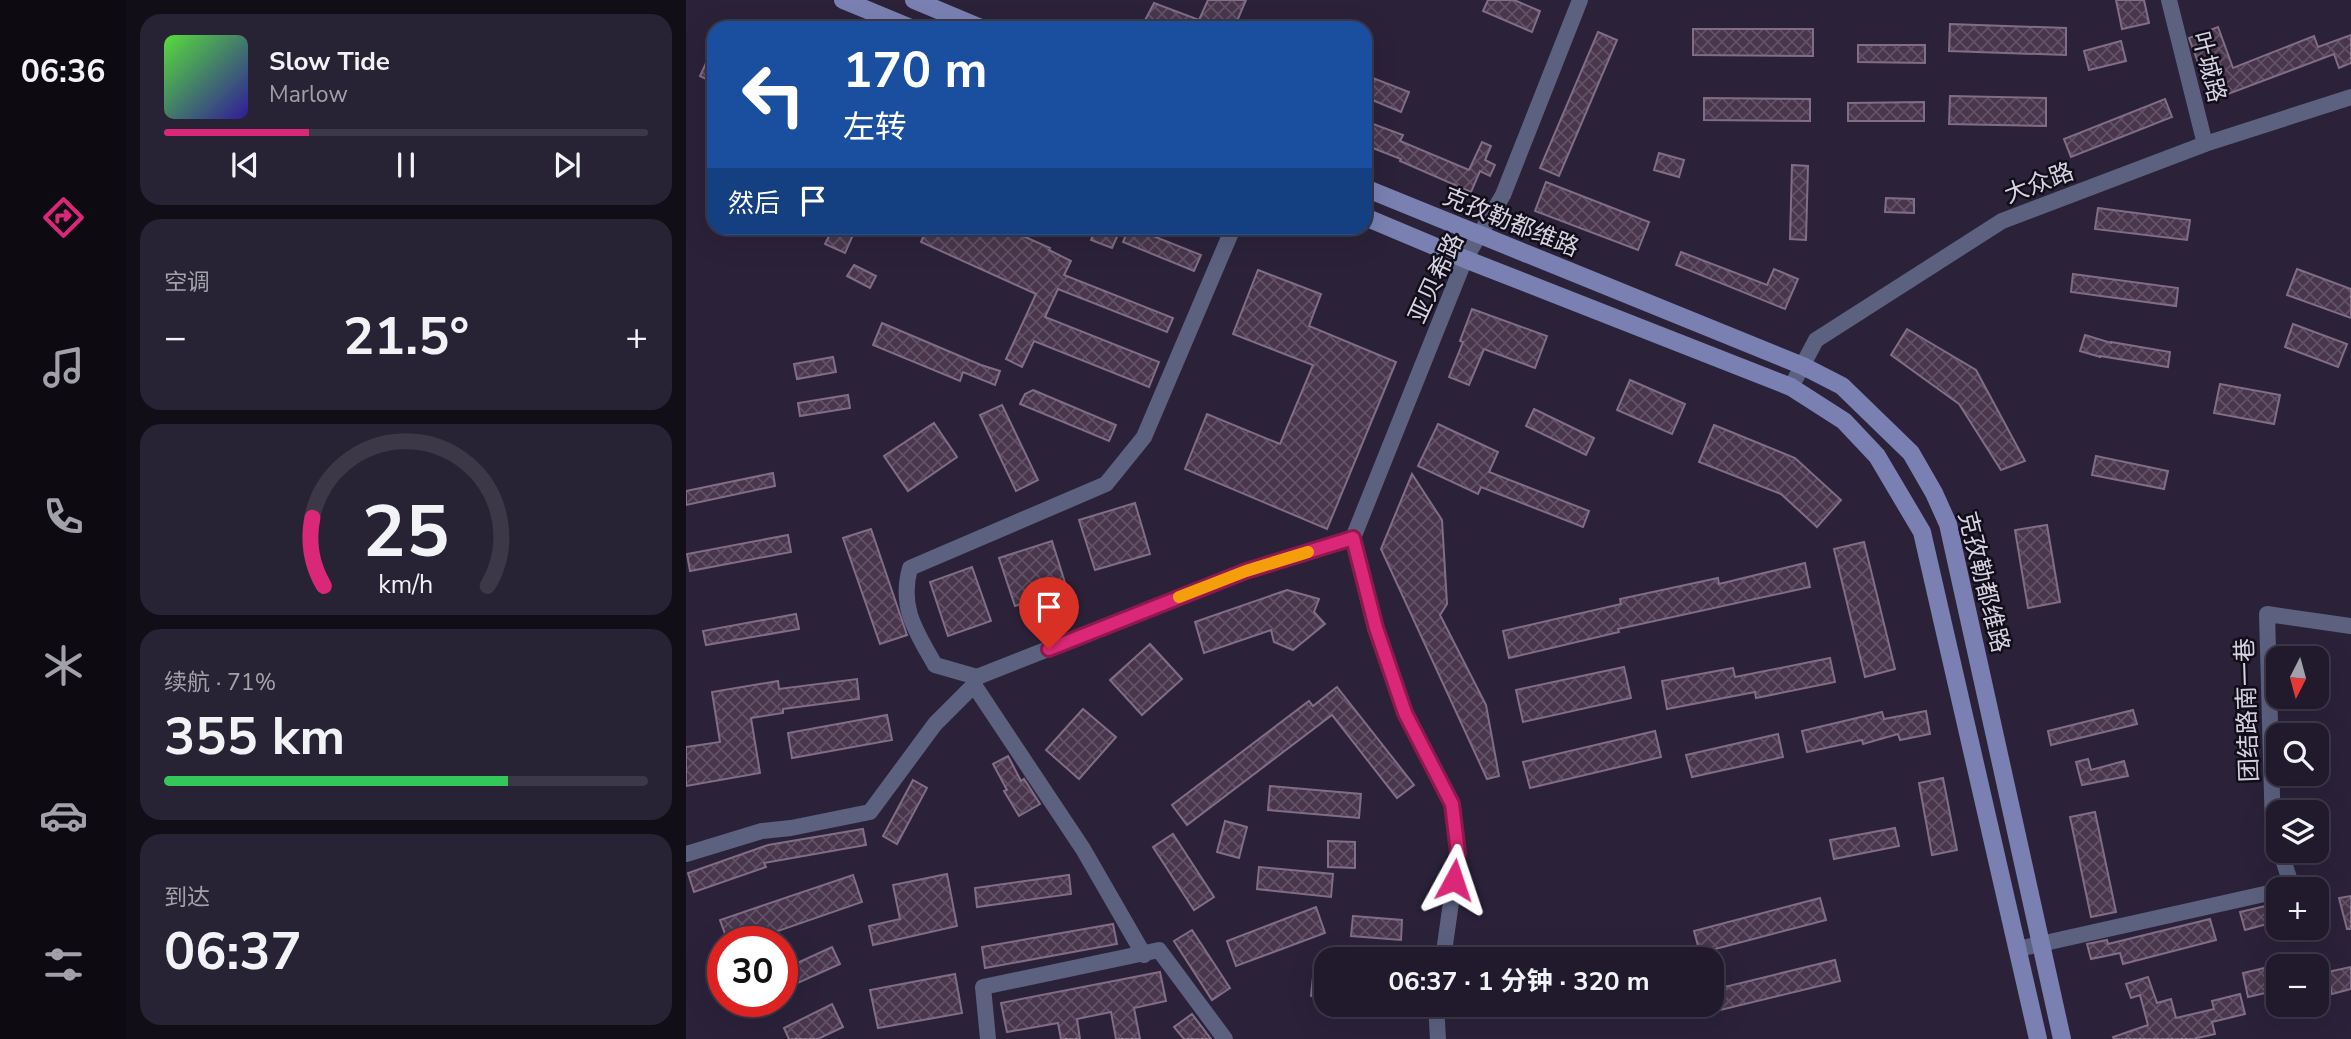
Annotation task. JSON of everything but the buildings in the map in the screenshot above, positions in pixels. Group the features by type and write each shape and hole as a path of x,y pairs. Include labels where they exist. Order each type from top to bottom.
{"main road":[{"path":"843,0 894,21"},
{"path":"915,0 964,21"},
{"name":"克孜勒都维路","path":"1372,191 1803,366 1842,386 1911,453 1948,524 2062,1039"},
{"name":"克孜勒都维路","path":"1372,220 1791,387 1844,421 1877,456 1922,532 2038,1039"}],"street":[{"name":"亚贝希路","path":"1353,538 1465,259 1503,195 1580,0"},
{"name":"叶城路","path":"2169,0 2206,144"},
{"name":"大众路","path":"1791,387 1816,340 2002,221 2206,144 2351,97"},
{"path":"1143,954 1083,849 975,681 935,665 909,618 905,586 910,568 1106,484 1144,437 1230,235"},
{"path":"686,854 762,831 870,812 935,724 975,681 1246,571 1353,538 1376,628 1405,713 1452,804 1458,853 1445,947"},
{"name":"团结路南一巷","path":"2272,800 2267,614 2351,626"},
{"path":"2018,949 2266,894"},
{"path":"988,1039 983,987 1159,950 1225,1039"},
{"path":"1437,1017 1438,1039"}],"slow traffic":[{"path":"1179,597 1246,571 1308,552"}],"route":[{"path":"1049,649 1246,571 1353,538 1376,628 1405,713 1452,804 1458,853 1454,880"}]}
